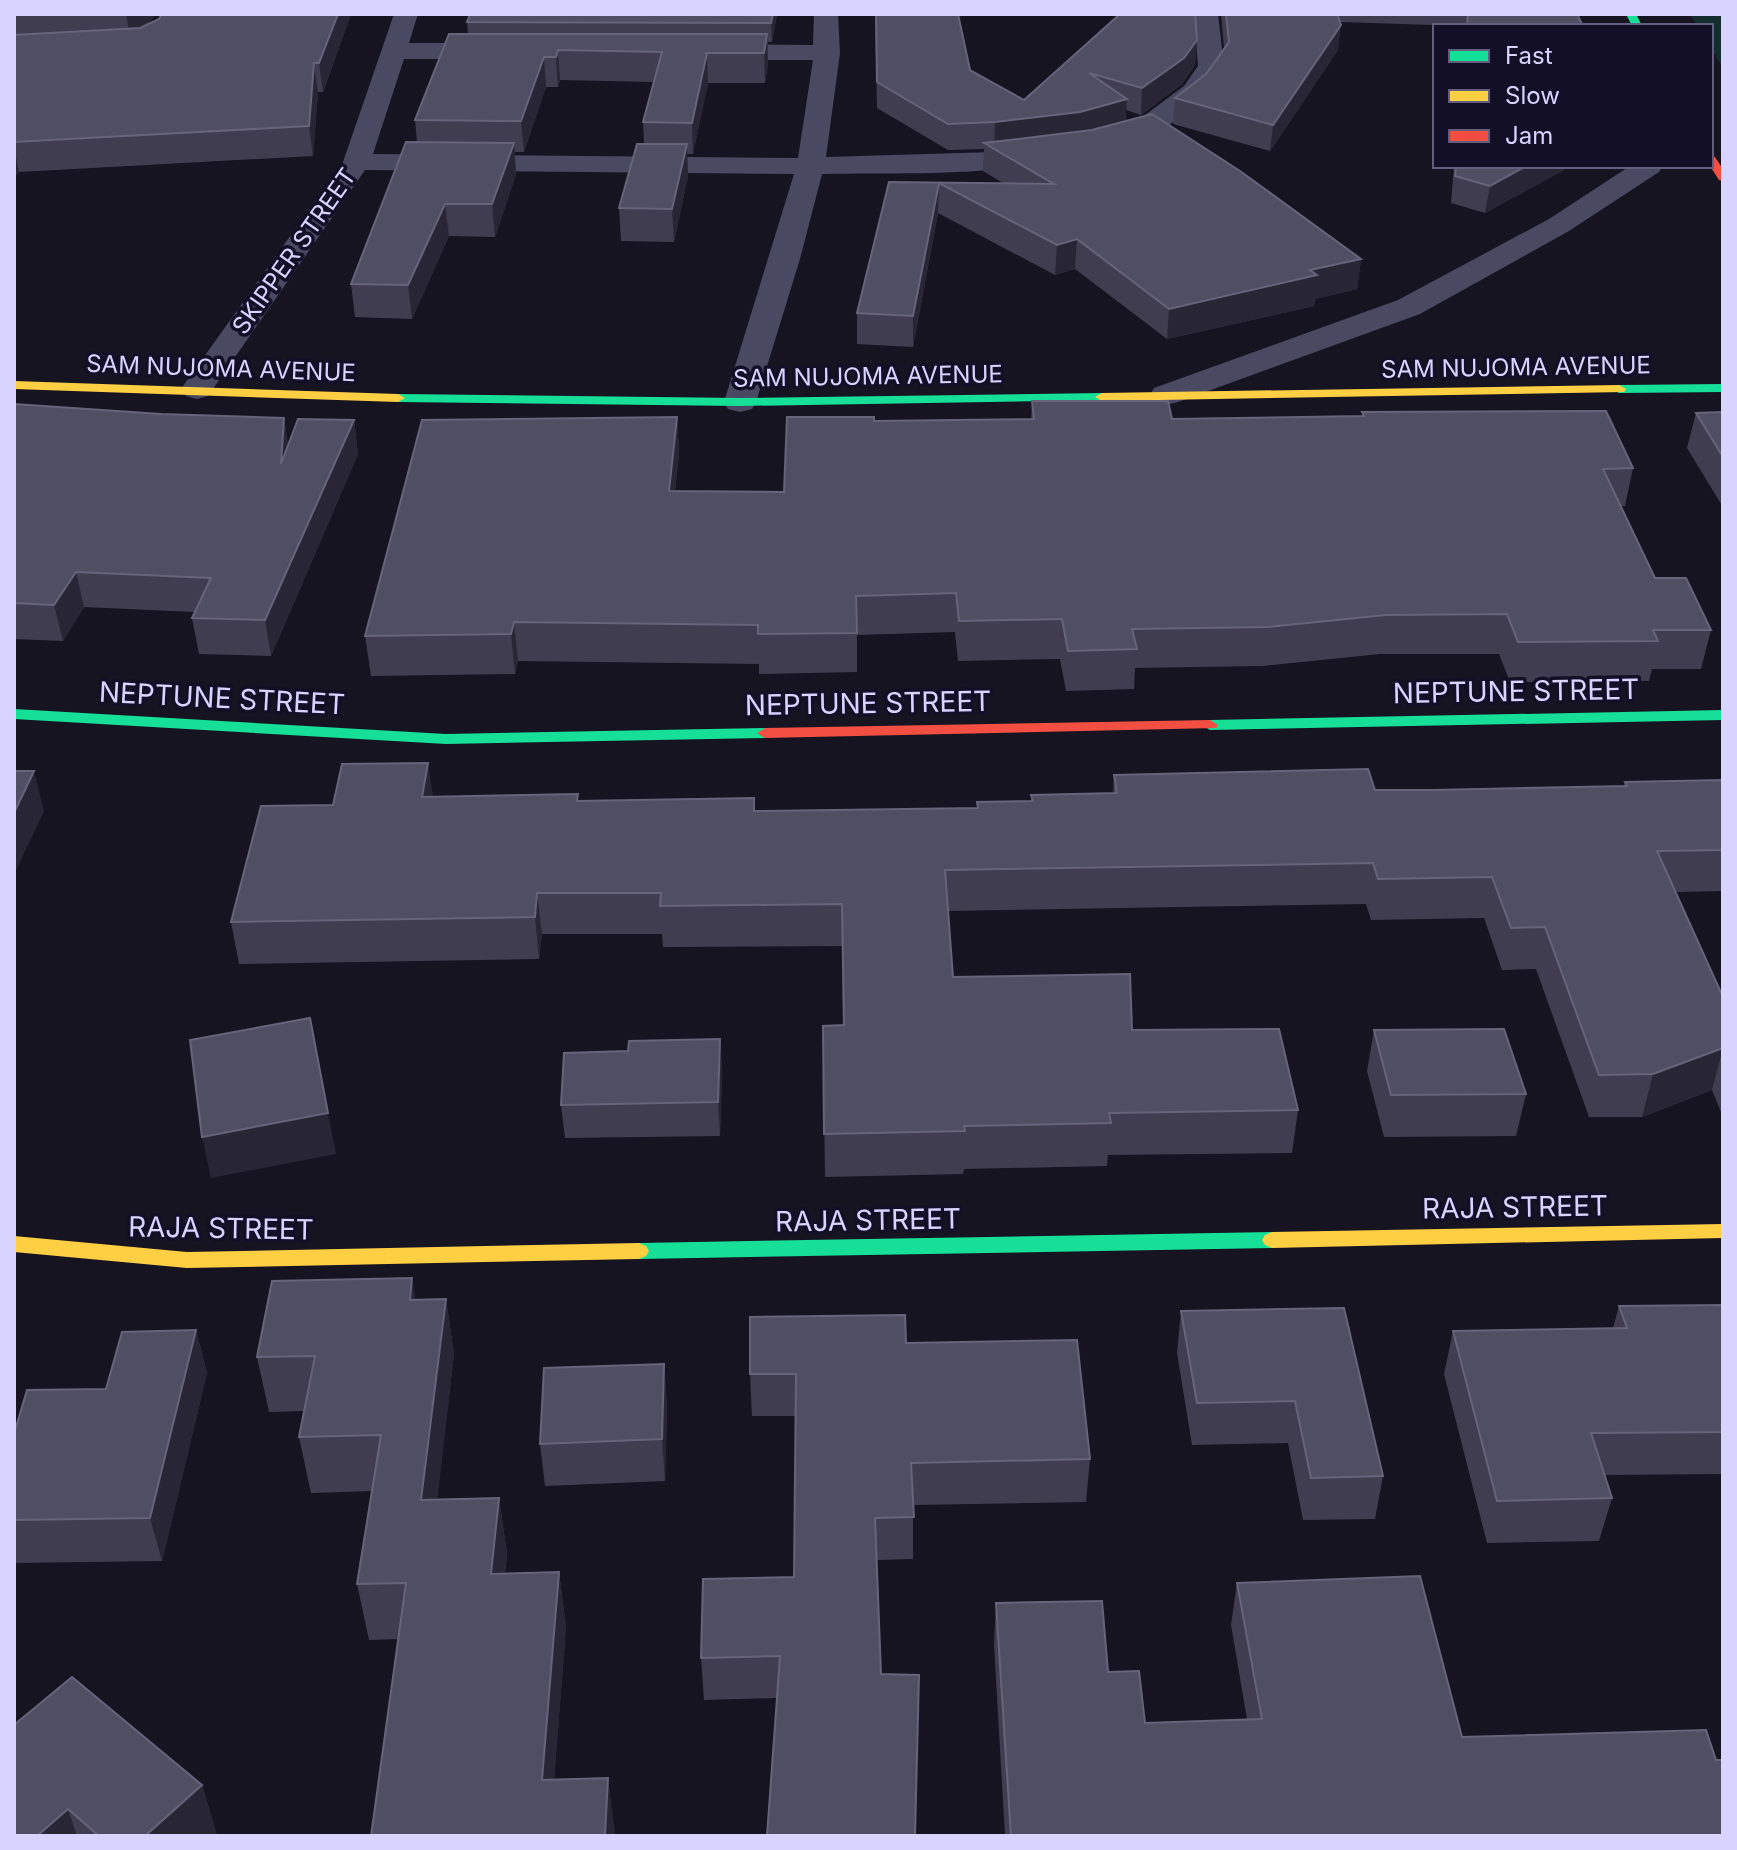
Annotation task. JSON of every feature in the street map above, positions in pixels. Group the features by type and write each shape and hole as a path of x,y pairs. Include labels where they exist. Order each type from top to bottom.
{"street":[{"name":"SKIPPER STREET","path":"197,389 357,162 406,14"},
{"path":"740,402 811,166 827,53 826,14"},
{"path":"357,162 811,166 994,160 1073,150 1139,133 1193,92 1211,66 1206,14"},
{"path":"395,51 529,51"},
{"path":"685,52 827,53"},
{"path":"1166,395 1409,307 1559,225 1646,168"},
{"name":"SAM NUJOMA AVENUE","path":"14,385 197,389 433,400 740,402 1723,388"},
{"name":"NEPTUNE STREET","path":"14,714 446,739 1723,715"},
{"name":"RAJA STREET","path":"14,1244 187,1260 1723,1231"}],"green space":[{"path":"1690,14 1723,14 1723,68 1713,51 1713,24 1696,24"}],"building":[{"path":"162,14 338,14 319,63 314,63 309,126 14,142 14,35 140,28 159,19"},
{"path":"470,14 773,14 771,23 467,22"},
{"path":"876,14 958,14 970,70 1024,100 1120,14 1195,14 1197,40 1184,58 1142,88 1089,73 1127,99 1080,112 948,124 877,82"},
{"path":"1226,14 1337,14 1341,25 1273,125 1175,98 1206,74 1229,42"},
{"path":"1468,14 1577,14 1582,24 1467,24"},
{"path":"449,34 767,34 764,53 707,53 692,123 643,122 662,52 558,50 556,57 544,57 521,121 415,120"},
{"path":"1152,114 1240,171 1361,259 1310,270 1317,275 1169,309 1077,239 1057,245 939,183 913,316 857,313 889,182 1054,184 984,143 1092,130"},
{"path":"406,142 514,143 492,204 445,204 408,285 351,284"},
{"path":"637,144 687,144 672,209 619,208"},
{"path":"1456,168 1522,168 1490,186 1455,176"},
{"path":"1032,401 1168,401 1172,419 1364,416 1362,412 1606,411 1633,468 1603,469 1655,578 1686,578 1711,630 1653,630 1658,641 1518,642 1507,614 1386,615 1268,627 1132,629 1137,649 1068,651 1062,619 959,621 956,593 856,596 857,633 758,634 758,625 514,622 511,634 365,636 422,420 677,417 669,491 784,492 787,417 874,417 874,421 1034,419"},
{"path":"14,404 284,418 281,464 298,419 354,420 265,620 192,618 211,578 76,572 54,605 14,603"},
{"path":"1723,412 1723,457 1696,413"},
{"path":"428,763 422,797 578,794 577,801 754,798 754,811 978,808 977,802 1033,801 1031,795 1117,793 1114,775 1368,769 1375,790 1627,786 1625,782 1723,780 1723,850 1657,851 1723,997 1723,1048 1653,1074 1599,1075 1545,927 1511,928 1492,877 1378,879 1373,863 945,870 953,977 1130,974 1132,1030 1279,1029 1298,1110 1109,1113 1111,1123 964,1126 965,1131 824,1134 823,1026 844,1025 842,904 660,906 661,893 537,893 535,917 231,922 261,806 333,805 342,764"},
{"path":"14,771 34,771 14,813"},
{"path":"310,1018 328,1113 202,1137 190,1040"},
{"path":"1504,1029 1526,1094 1391,1095 1374,1030"},
{"path":"720,1039 718,1102 561,1105 564,1053 628,1051 629,1041"},
{"path":"412,1278 410,1300 446,1299 421,1500 499,1498 491,1574 559,1572 542,1780 608,1778 605,1835 371,1836 406,1583 357,1584 381,1435 299,1437 315,1356 257,1357 272,1281"},
{"path":"1723,1305 1723,1432 1591,1433 1612,1498 1497,1501 1453,1331 1627,1328 1619,1306"},
{"path":"1344,1308 1383,1476 1311,1478 1295,1401 1197,1403 1181,1311"},
{"path":"905,1315 906,1343 1077,1340 1090,1459 911,1463 914,1517 875,1518 881,1674 919,1675 915,1836 767,1836 780,1656 701,1658 703,1579 794,1577 796,1374 750,1374 750,1317"},
{"path":"196,1330 150,1518 14,1520 14,1434 27,1390 106,1389 122,1332"},
{"path":"664,1364 662,1439 540,1444 544,1368"},
{"path":"1420,1576 1462,1737 1706,1730 1716,1760 1723,1760 1723,1836 1011,1836 996,1603 1102,1601 1108,1672 1139,1671 1145,1723 1262,1719 1237,1583"},
{"path":"72,1677 202,1785 145,1836 99,1836 68,1809 37,1836 14,1836 14,1725"}],"traffic: fast":[{"path":"1631,14 1636,24"},
{"path":"1619,389 1723,388"},
{"path":"398,398 740,402 1102,397"},
{"path":"14,714 446,739 765,733"},
{"path":"1210,725 1723,715"},
{"path":"639,1251 1272,1240"}],"traffic: slow":[{"path":"14,385 398,398"},
{"path":"1102,397 1619,389"},
{"path":"1272,1240 1723,1231"},
{"path":"14,1244 187,1260 639,1251"}],"traffic: jam":[{"path":"1713,162 1723,178"},
{"path":"765,733 1210,725"}]}
